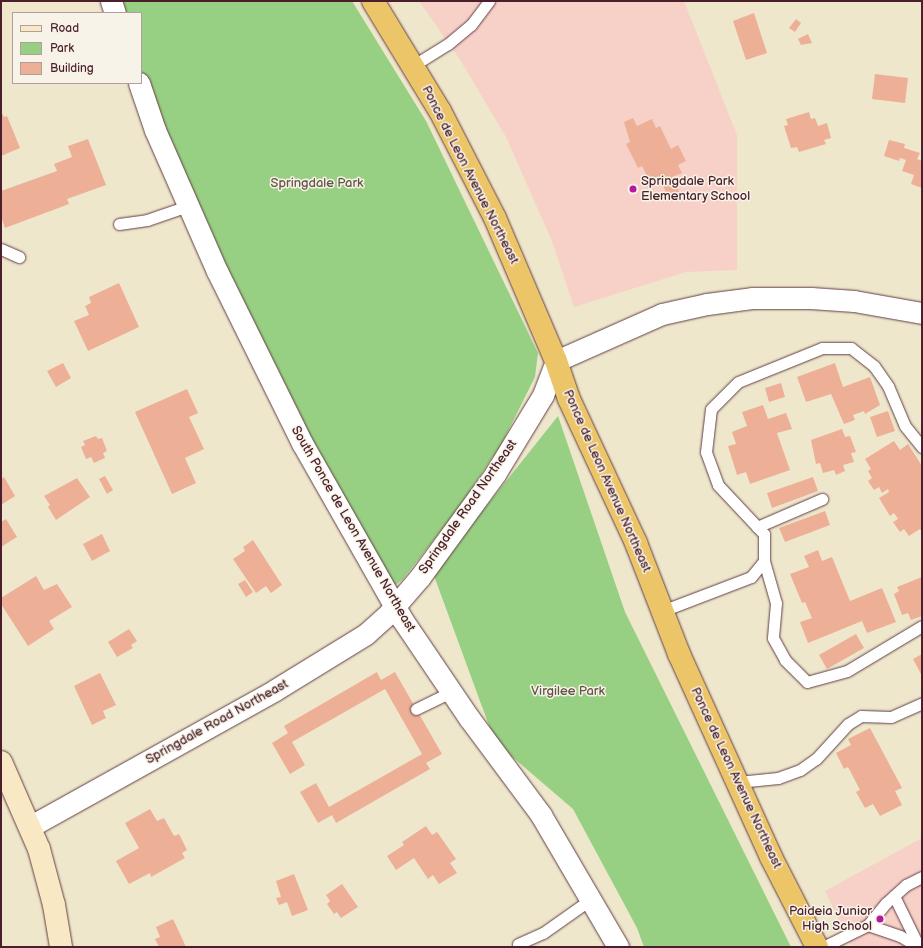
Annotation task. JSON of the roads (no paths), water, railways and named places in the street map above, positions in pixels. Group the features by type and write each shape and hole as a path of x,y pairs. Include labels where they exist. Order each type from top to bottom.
{"highway":[{"name":"Ponce de Leon Avenue Northeast","path":"373,1 414,65 495,218 556,361 568,399 636,543 662,611 738,782 817,947"}],"street":[{"path":"111,1 115,12"},
{"name":"South Ponce de Leon Avenue Northeast","path":"139,84 155,130 217,271 302,443 395,606 451,692 541,815 618,947"},
{"path":"556,361 662,314 744,299 811,298 854,301 922,313"},
{"name":"Springdale Road Northeast","path":"31,826 326,660 366,634 395,606 443,547 495,474 543,395 556,361"},
{"path":"1,762 31,826 46,874 61,947"}],"lane":[{"path":"414,65 448,44 471,25 489,1"},
{"path":"119,224 147,220 188,206"},
{"path":"2,248 19,257"},
{"path":"922,447 905,426 888,386 874,366 851,348 822,348 738,382 712,409 706,452 718,485 764,534 764,561 776,603 774,638 785,660 807,682 847,671 922,626"},
{"path":"757,526 822,498"},
{"path":"662,611 751,577 764,561"},
{"path":"416,709 451,692"},
{"path":"738,782 778,778 800,770 816,759 848,724 861,716 891,717 922,703"},
{"path":"823,947 868,925 894,896 922,877"},
{"path":"894,896 918,946"},
{"path":"518,944 543,933 591,899"},
{"path":"868,925 918,946"}],"place":[{"name":"Springdale Park Elementary School","path":"633,189"},
{"name":"Paideia Junior High School","path":"880,919"}],"park label":[{"name":"Springdale Park","path":"317,183"},
{"name":"Virgilee Park","path":"568,691"}]}
